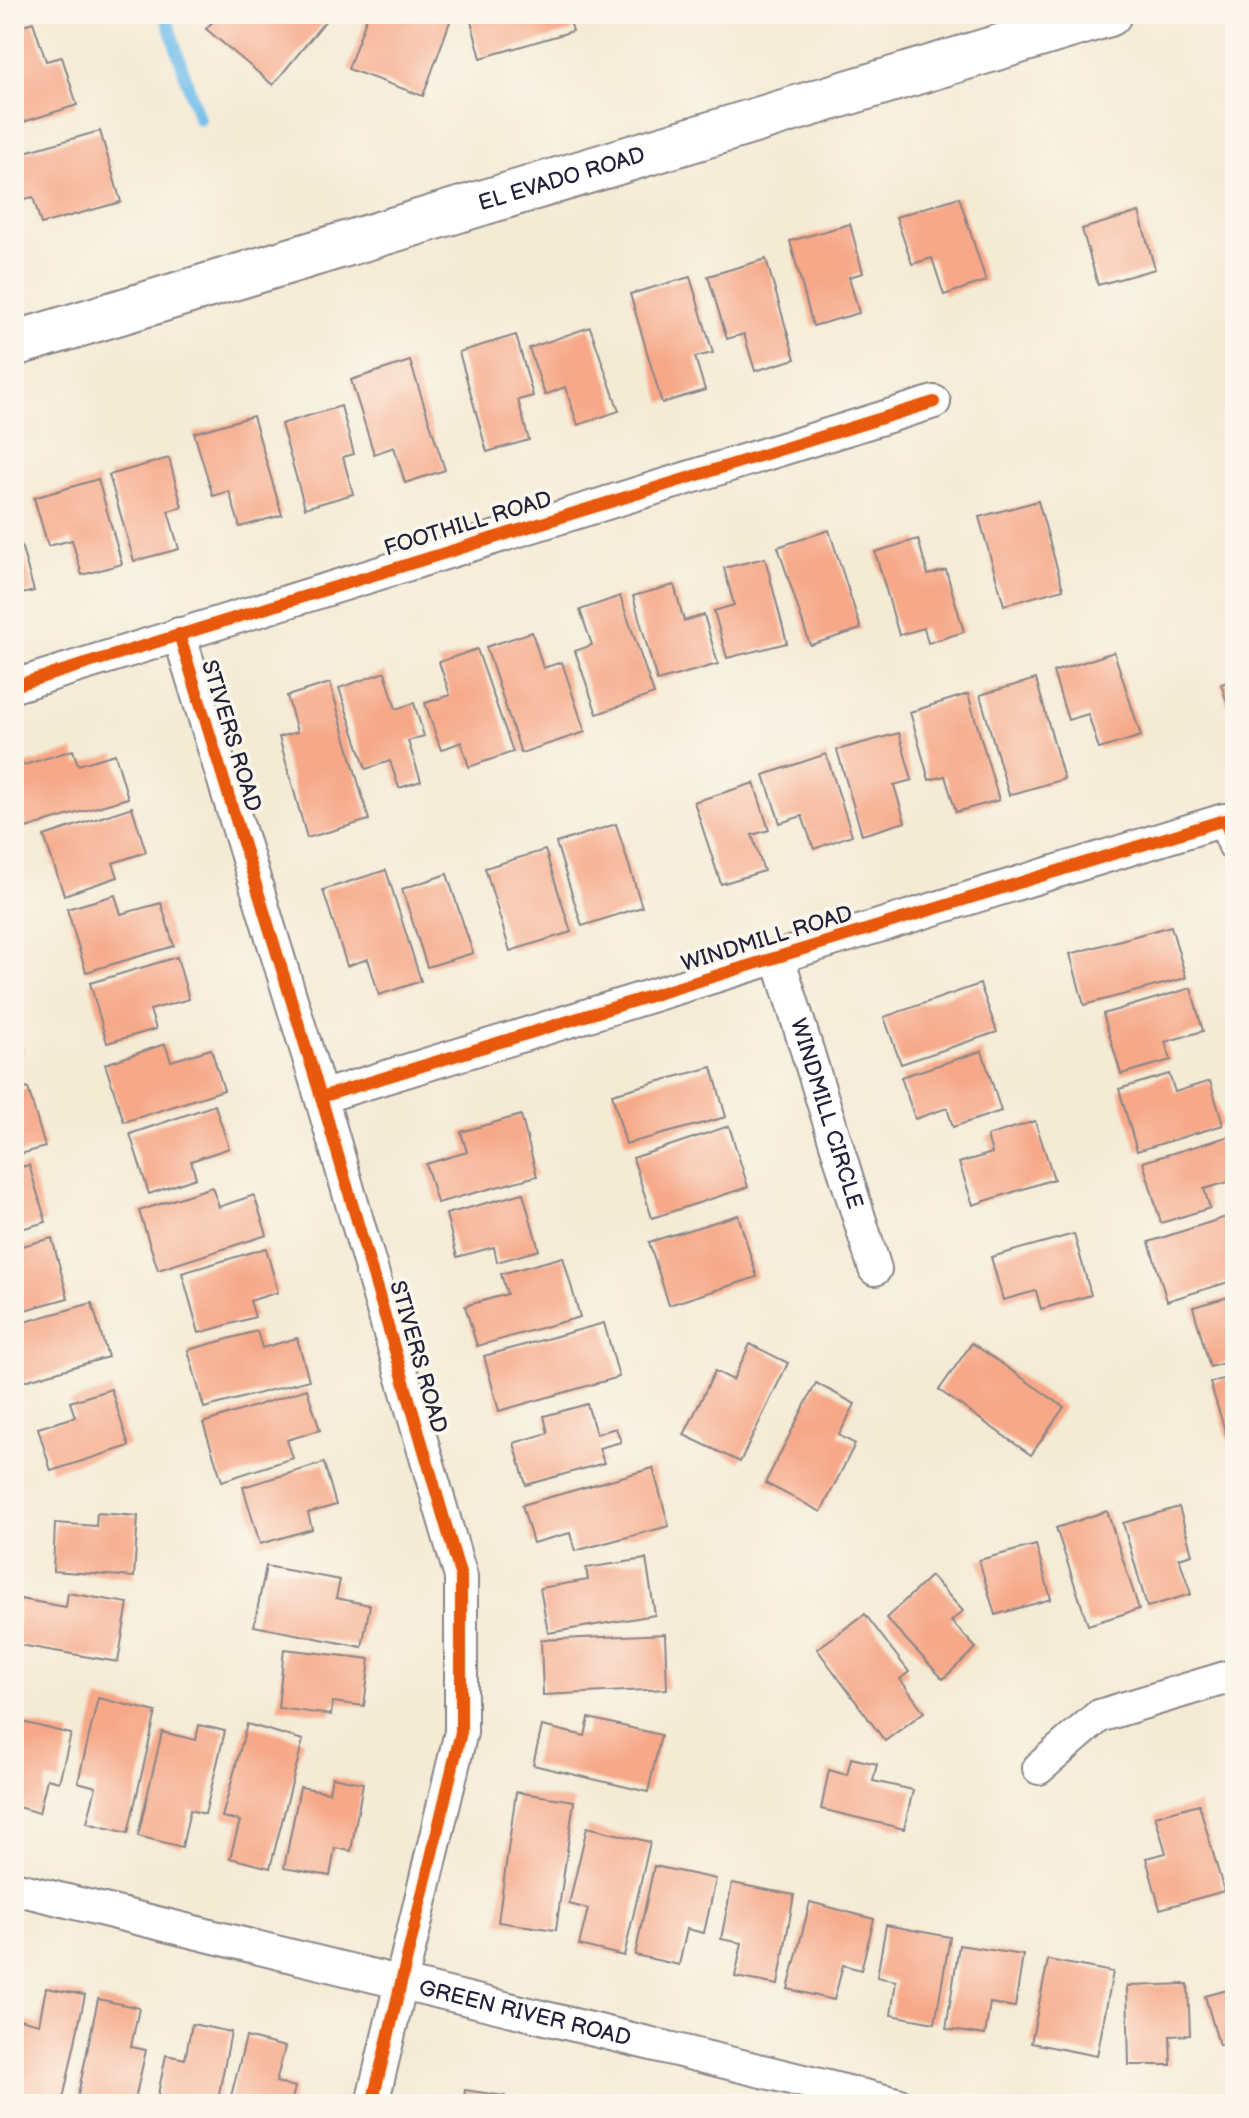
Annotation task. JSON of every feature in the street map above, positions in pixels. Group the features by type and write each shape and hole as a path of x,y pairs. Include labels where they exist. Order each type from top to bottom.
{"main road":[{"name":"EL EVADO ROAD","path":"14,344 1109,14"}],"street":[{"name":"FOOTHILL ROAD","path":"14,686 934,402"},
{"name":"STIVERS ROAD","path":"179,634 321,1097 461,1577 461,1732 372,2104"},
{"name":"WINDMILL ROAD","path":"321,1097 778,957 1229,833"},
{"name":"WINDMILL CIRCLE","path":"778,957 875,1269"},
{"path":"1039,1768 1099,1716 1235,1675"},
{"name":"GREEN RIVER ROAD","path":"14,1888 897,2104"}],"building":[{"path":"219,14 331,14 273,85 206,29"},
{"path":"368,14 452,16 423,96 348,69"},
{"path":"469,14 568,14 573,31 481,58"},
{"path":"33,22 46,61 62,57 77,105 14,125 14,28"},
{"path":"100,131 121,202 41,224 33,197 14,202 14,155"},
{"path":"959,197 986,281 944,295 932,258 912,264 896,217"},
{"path":"1139,212 1155,269 1098,285 1082,229"},
{"path":"850,224 863,273 849,277 859,313 813,326 790,241"},
{"path":"766,259 795,359 755,371 744,334 727,339 708,276"},
{"path":"690,277 713,353 695,357 705,390 662,403 630,294"},
{"path":"590,327 619,411 578,425 565,387 545,395 529,348"},
{"path":"516,335 533,396 518,400 529,440 487,452 459,352"},
{"path":"410,361 445,470 405,483 394,447 374,454 351,380"},
{"path":"341,406 354,454 343,457 353,494 305,508 281,424"},
{"path":"253,416 282,515 240,527 229,491 213,496 194,433"},
{"path":"169,458 182,507 168,511 179,549 134,561 109,475"},
{"path":"98,479 122,564 82,575 72,540 48,546 34,498"},
{"path":"1038,501 1063,589 1004,605 979,517"},
{"path":"14,520 34,591 14,596"},
{"path":"829,530 861,629 810,645 778,547"},
{"path":"918,539 928,575 946,570 964,632 928,643 924,628 899,635 875,552"},
{"path":"765,558 787,643 727,658 714,611 734,605 724,568"},
{"path":"674,585 684,621 704,615 718,664 657,681 633,596"},
{"path":"620,596 654,694 597,714 575,651 592,645 580,610"},
{"path":"532,632 543,668 562,662 585,732 521,753 486,647"},
{"path":"477,649 513,752 469,767 461,742 441,750 425,703 450,695 439,662"},
{"path":"1114,652 1141,736 1099,749 1088,714 1068,720 1053,672"},
{"path":"385,672 396,709 414,703 424,736 408,741 421,781 399,788 390,761 366,769 339,688"},
{"path":"1036,679 1064,779 1009,795 980,695"},
{"path":"1235,679 1235,723 1234,723 1221,684"},
{"path":"330,683 369,820 307,838 279,737 297,732 287,696"},
{"path":"968,694 999,800 956,812 945,776 929,780 910,712"},
{"path":"899,733 912,780 894,785 905,822 862,835 837,750"},
{"path":"73,750 78,765 115,754 128,798 26,828 14,788 14,768"},
{"path":"826,754 852,835 814,849 802,816 780,823 764,775"},
{"path":"754,783 769,830 752,835 764,871 721,884 694,802"},
{"path":"132,807 146,852 113,863 118,877 64,895 44,836"},
{"path":"616,824 642,907 582,926 556,843"},
{"path":"545,850 571,932 510,951 485,868"},
{"path":"386,870 421,981 379,995 368,959 347,966 323,890"},
{"path":"447,874 473,953 427,967 402,889"},
{"path":"115,895 121,914 161,903 174,946 86,972 67,909"},
{"path":"1171,926 1186,978 1084,1005 1070,954"},
{"path":"177,957 189,999 150,1010 156,1029 107,1043 90,983"},
{"path":"980,984 997,1032 901,1064 884,1017"},
{"path":"1191,988 1203,1031 1165,1042 1171,1060 1121,1074 1103,1014"},
{"path":"18,1034 23,1050 14,1053 14,1036"},
{"path":"165,1044 171,1061 211,1049 224,1090 124,1122 105,1064"},
{"path":"982,1051 1001,1111 953,1127 947,1108 915,1119 901,1077"},
{"path":"712,1067 726,1117 626,1144 612,1094"},
{"path":"1169,1074 1175,1092 1210,1081 1223,1125 1137,1151 1119,1089"},
{"path":"28,1088 45,1147 14,1156 14,1092"},
{"path":"215,1105 229,1148 191,1161 196,1178 149,1194 130,1134"},
{"path":"521,1115 537,1176 437,1203 426,1164 467,1152 461,1132"},
{"path":"1035,1121 1054,1179 973,1205 959,1163 992,1153 987,1136"},
{"path":"729,1126 748,1187 652,1218 633,1158"},
{"path":"1230,1136 1235,1152 1235,1180 1204,1189 1210,1208 1161,1223 1143,1162"},
{"path":"29,1165 46,1222 14,1231 14,1169"},
{"path":"212,1187 219,1207 254,1195 267,1235 158,1270 139,1211"},
{"path":"523,1193 539,1250 497,1262 494,1247 457,1257 446,1214"},
{"path":"738,1215 757,1277 669,1305 649,1242"},
{"path":"1226,1217 1235,1234 1235,1280 1167,1301 1149,1242"},
{"path":"1074,1234 1091,1295 1041,1309 1036,1291 1003,1300 991,1257"},
{"path":"52,1238 68,1298 14,1313 14,1248"},
{"path":"266,1248 278,1292 250,1301 255,1317 199,1333 182,1273"},
{"path":"563,1257 580,1317 477,1346 465,1306 507,1294 501,1274"},
{"path":"1235,1295 1235,1360 1210,1367 1193,1307"},
{"path":"92,1303 108,1357 14,1384 14,1325"},
{"path":"604,1323 619,1377 499,1411 484,1356"},
{"path":"257,1331 262,1348 297,1338 309,1380 204,1408 188,1350"},
{"path":"972,1343 1064,1407 1031,1455 939,1390"},
{"path":"750,1344 788,1363 740,1462 684,1435 715,1371 733,1380"},
{"path":"1235,1375 1235,1441 1229,1443 1210,1383"},
{"path":"816,1383 855,1404 839,1435 855,1444 821,1512 765,1483"},
{"path":"111,1389 129,1446 51,1471 38,1428 75,1417 70,1402"},
{"path":"307,1389 320,1430 287,1440 293,1458 222,1481 203,1423"},
{"path":"587,1404 596,1434 616,1428 621,1442 599,1448 604,1463 526,1485 514,1443 548,1433 544,1416"},
{"path":"324,1463 336,1505 308,1513 312,1529 260,1544 243,1487"},
{"path":"653,1468 669,1526 575,1551 570,1533 533,1543 522,1505"},
{"path":"1179,1507 1192,1554 1179,1558 1191,1594 1147,1607 1123,1523"},
{"path":"1107,1511 1139,1609 1088,1625 1056,1528"},
{"path":"97,1513 138,1516 134,1577 53,1571 55,1523 96,1526"},
{"path":"1036,1545 1051,1599 995,1615 979,1560"},
{"path":"646,1559 655,1615 548,1633 540,1588 588,1580 586,1568"},
{"path":"266,1566 340,1580 336,1598 370,1605 362,1647 254,1626"},
{"path":"931,1576 963,1611 951,1621 976,1648 943,1679 886,1618"},
{"path":"68,1593 128,1603 118,1662 14,1644 20,1599 66,1607"},
{"path":"865,1614 909,1672 900,1679 924,1712 885,1741 817,1649"},
{"path":"665,1634 667,1689 543,1695 541,1640"},
{"path":"284,1649 370,1659 364,1706 333,1702 331,1715 278,1708"},
{"path":"98,1698 156,1712 128,1833 87,1823 96,1787 78,1782"},
{"path":"589,1718 661,1735 648,1792 533,1765 542,1726 585,1736"},
{"path":"14,1720 71,1734 59,1782 47,1779 39,1813 14,1806"},
{"path":"247,1724 303,1740 270,1868 230,1858 240,1821 222,1817"},
{"path":"199,1725 225,1731 205,1814 190,1810 182,1847 138,1836 162,1732 196,1740"},
{"path":"851,1758 877,1764 873,1781 913,1790 904,1829 821,1809 829,1770 847,1775"},
{"path":"1235,1765 1235,1784 1234,1784 1229,1766"},
{"path":"332,1777 363,1783 351,1851 335,1848 330,1876 284,1868 300,1787 329,1792"},
{"path":"516,1792 574,1801 556,1930 498,1922"},
{"path":"1199,1804 1224,1891 1160,1909 1146,1858 1166,1853 1155,1816"},
{"path":"587,1827 650,1842 624,1956 579,1945 588,1909 569,1904"},
{"path":"654,1866 716,1879 704,1933 687,1929 679,1965 635,1955"},
{"path":"732,1883 794,1895 778,1985 735,1977 742,1943 721,1939"},
{"path":"810,1902 874,1919 861,1970 843,1965 834,2000 788,1989"},
{"path":"886,1925 950,1937 935,2023 891,2015 896,1981 877,1977"},
{"path":"959,1945 1023,1955 1015,2007 990,2003 985,2035 946,2029"},
{"path":"1048,1960 1113,1972 1097,2056 1031,2043"},
{"path":"1188,1984 1190,2035 1170,2036 1171,2065 1129,2065 1127,1986"},
{"path":"46,1988 85,1995 62,2104 14,2093 15,2018 39,2024"},
{"path":"1235,1988 1235,2040 1219,2045 1205,1996"},
{"path":"98,1999 139,2008 131,2047 146,2050 134,2104 76,2104"},
{"path":"192,2024 231,2032 217,2104 156,2104 166,2055 185,2059"},
{"path":"246,2037 285,2047 276,2082 295,2087 291,2104 229,2104"},
{"path":"465,2090 505,2096 503,2104 463,2104"}],"waterway":[{"path":"165,14 199,119"}],"cycle path":[{"path":"14,686 934,402"},
{"path":"179,634 321,1097 461,1577 461,1732 372,2104"},
{"path":"321,1097 1224,820 1235,846"}]}
